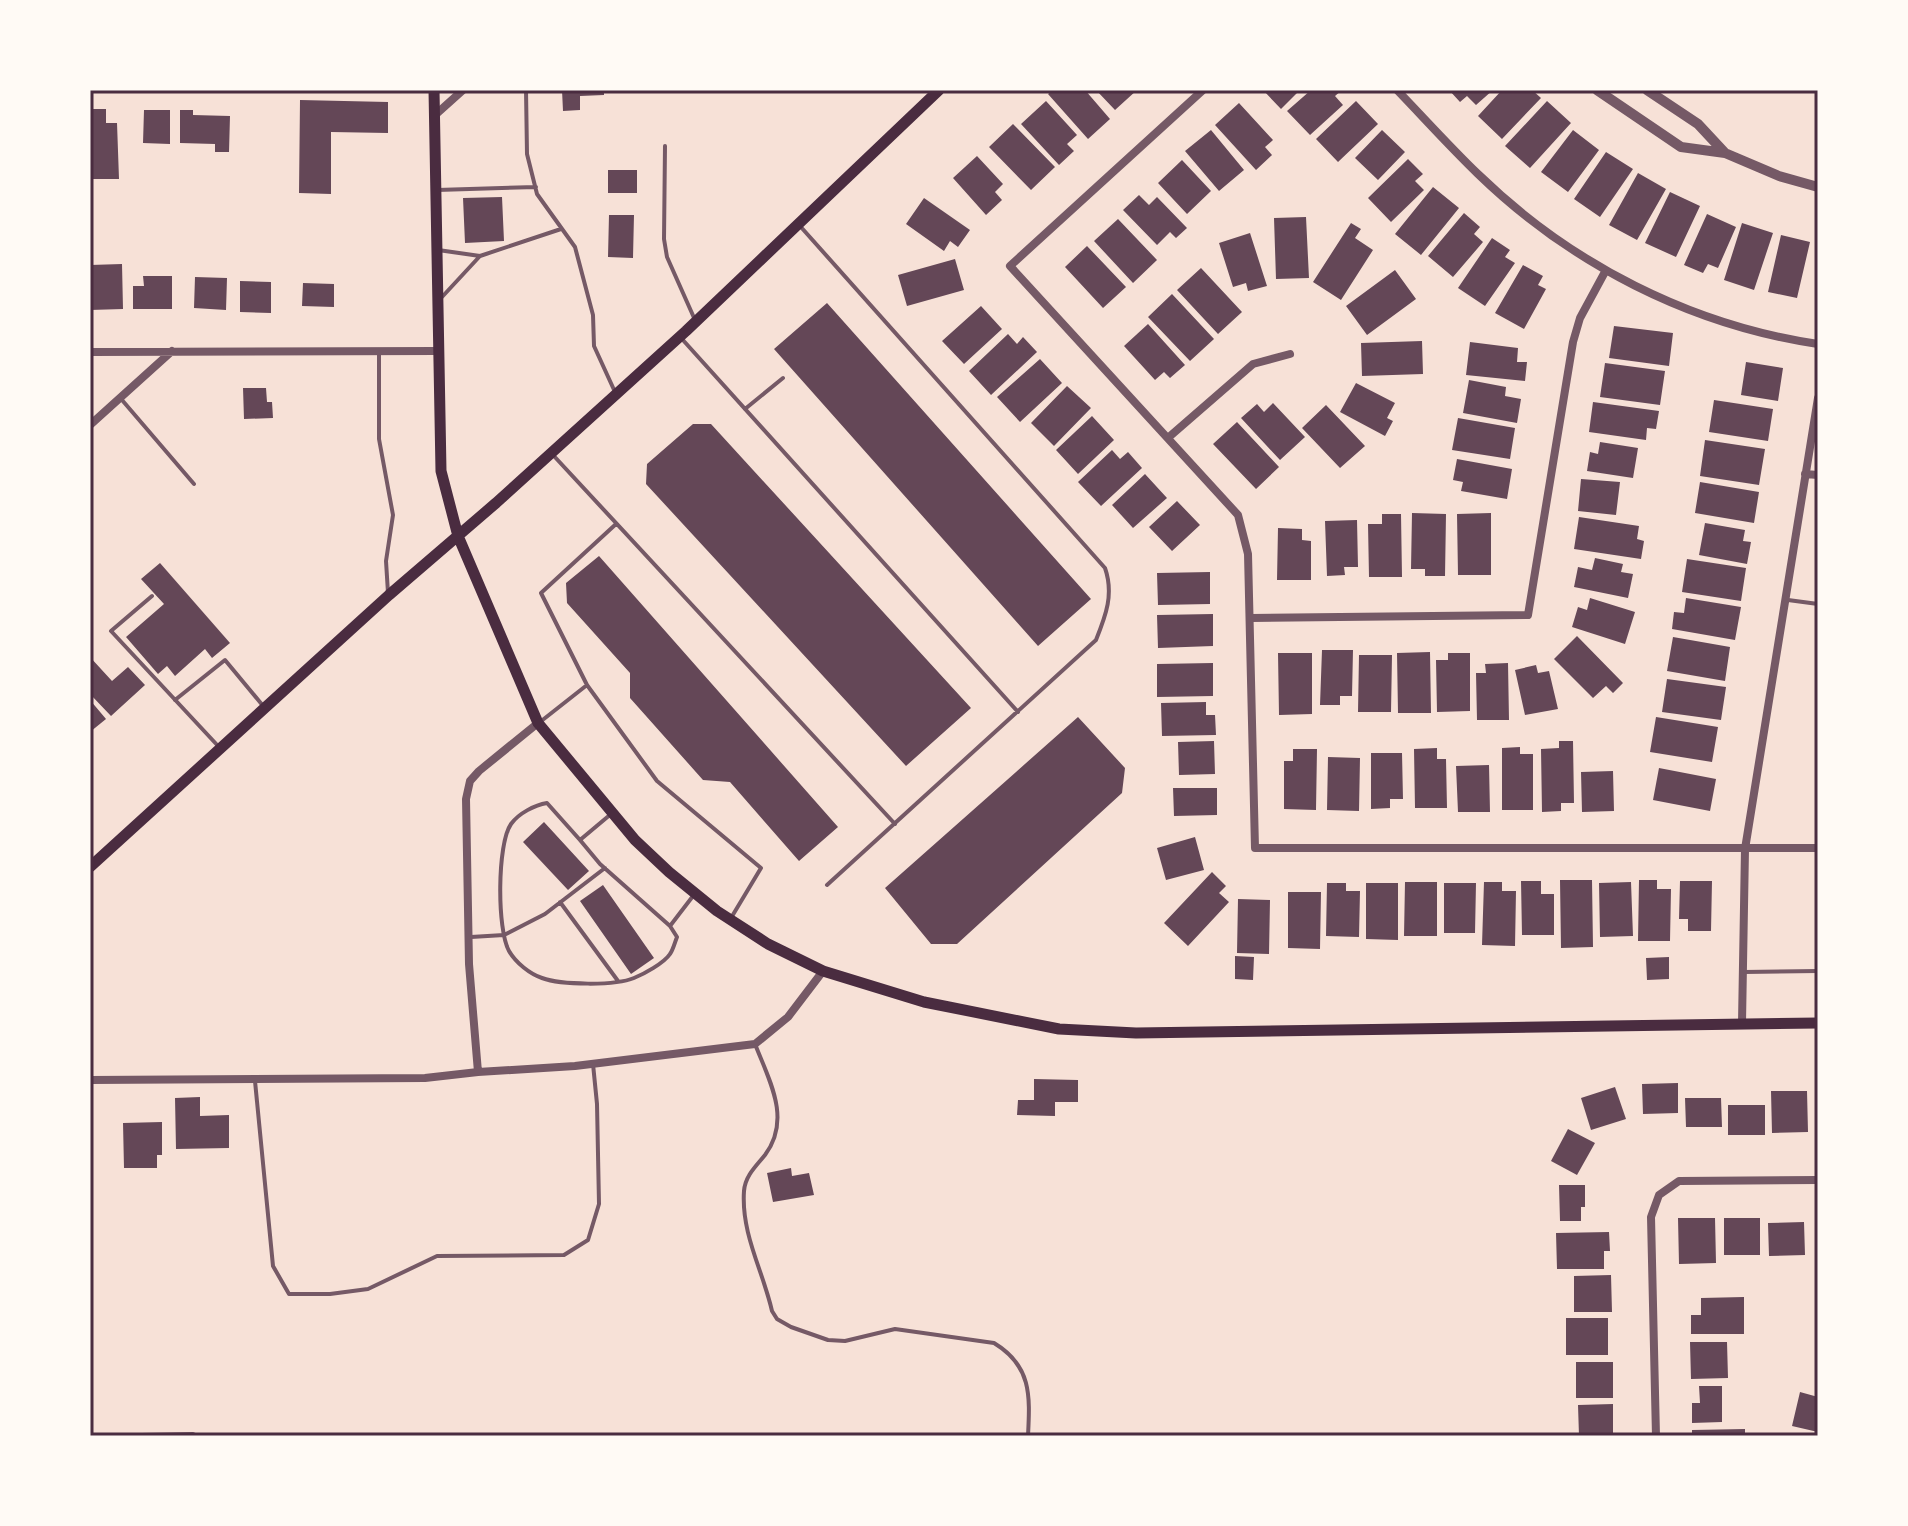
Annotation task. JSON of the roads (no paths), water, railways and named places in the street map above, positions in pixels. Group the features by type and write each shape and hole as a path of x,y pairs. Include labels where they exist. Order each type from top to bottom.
{"main road":[{"path":"434,90 441,471 458,536 538,723 635,840 730,919 768,944 823,971 924,1002 1059,1029 1136,1033 1818,1023"},
{"path":"90,867 389,595 680,337 939,90"}],"street":[{"path":"434,116 463,90"},
{"path":"1203,90 1010,266 1238,515 1248,554 1255,848 1818,848"},
{"path":"1397,90 1480,176 1540,226 1606,270 1651,295 1721,323 1754,333 1818,344"},
{"path":"1597,90 1681,147 1725,153 1779,176 1818,187"},
{"path":"1647,90 1698,124 1725,153"},
{"path":"1251,618 1528,615 1573,342 1580,318 1606,270"},
{"path":"90,425 172,351"},
{"path":"90,352 437,351"},
{"path":"1169,437 1253,364 1290,354"},
{"path":"1742,1023 1745,849 1818,398"},
{"path":"1805,474 1818,475"},
{"path":"478,1072 468,937 465,830 470,781 538,723"},
{"path":"90,1080 425,1078 593,1064 755,1044 788,1017 823,971"},
{"path":"1656,1436 1651,1217 1659,1195 1679,1181 1818,1180"}],"lane":[{"path":"526,90 527,154 537,194 575,247 593,315 594,346 616,395"},
{"path":"665,146 662,203 665,248 696,322"},
{"path":"435,190 536,187"},
{"path":"798,224 1105,568 1110,583 1107,615 1096,640 827,885"},
{"path":"436,250 480,256 561,229"},
{"path":"437,306 447,289 480,256"},
{"path":"680,337 1018,712"},
{"path":"379,351 379,439 393,515 386,561 389,595"},
{"path":"745,409 783,378"},
{"path":"120,398 194,484"},
{"path":"552,453 896,824"},
{"path":"616,524 541,593 587,685 657,781 761,868 730,919"},
{"path":"152,596 111,631 221,749"},
{"path":"1785,599 1818,604"},
{"path":"175,700 225,660 266,709"},
{"path":"538,723 587,685"},
{"path":"547,803 605,868 670,926 677,937 669,955 635,978 618,982 566,983 543,979 526,970 509,951 501,928 502,846 511,823 534,805 547,803"},
{"path":"580,840 613,813"},
{"path":"468,937 504,935 545,914 605,868"},
{"path":"670,926 695,893"},
{"path":"560,902 618,982"},
{"path":"1743,972 1818,971"},
{"path":"755,1044 776,1099 779,1118 776,1135 768,1151 749,1174 744,1195 750,1244 777,1319 828,1340 845,1341 895,1329 994,1343 1017,1362 1025,1378 1029,1394 1028,1436"},
{"path":"255,1079 273,1266 289,1294 330,1294 368,1289 437,1256 564,1255 588,1240 599,1204 593,1064"},
{"path":"90,1436 197,1436"}]}
